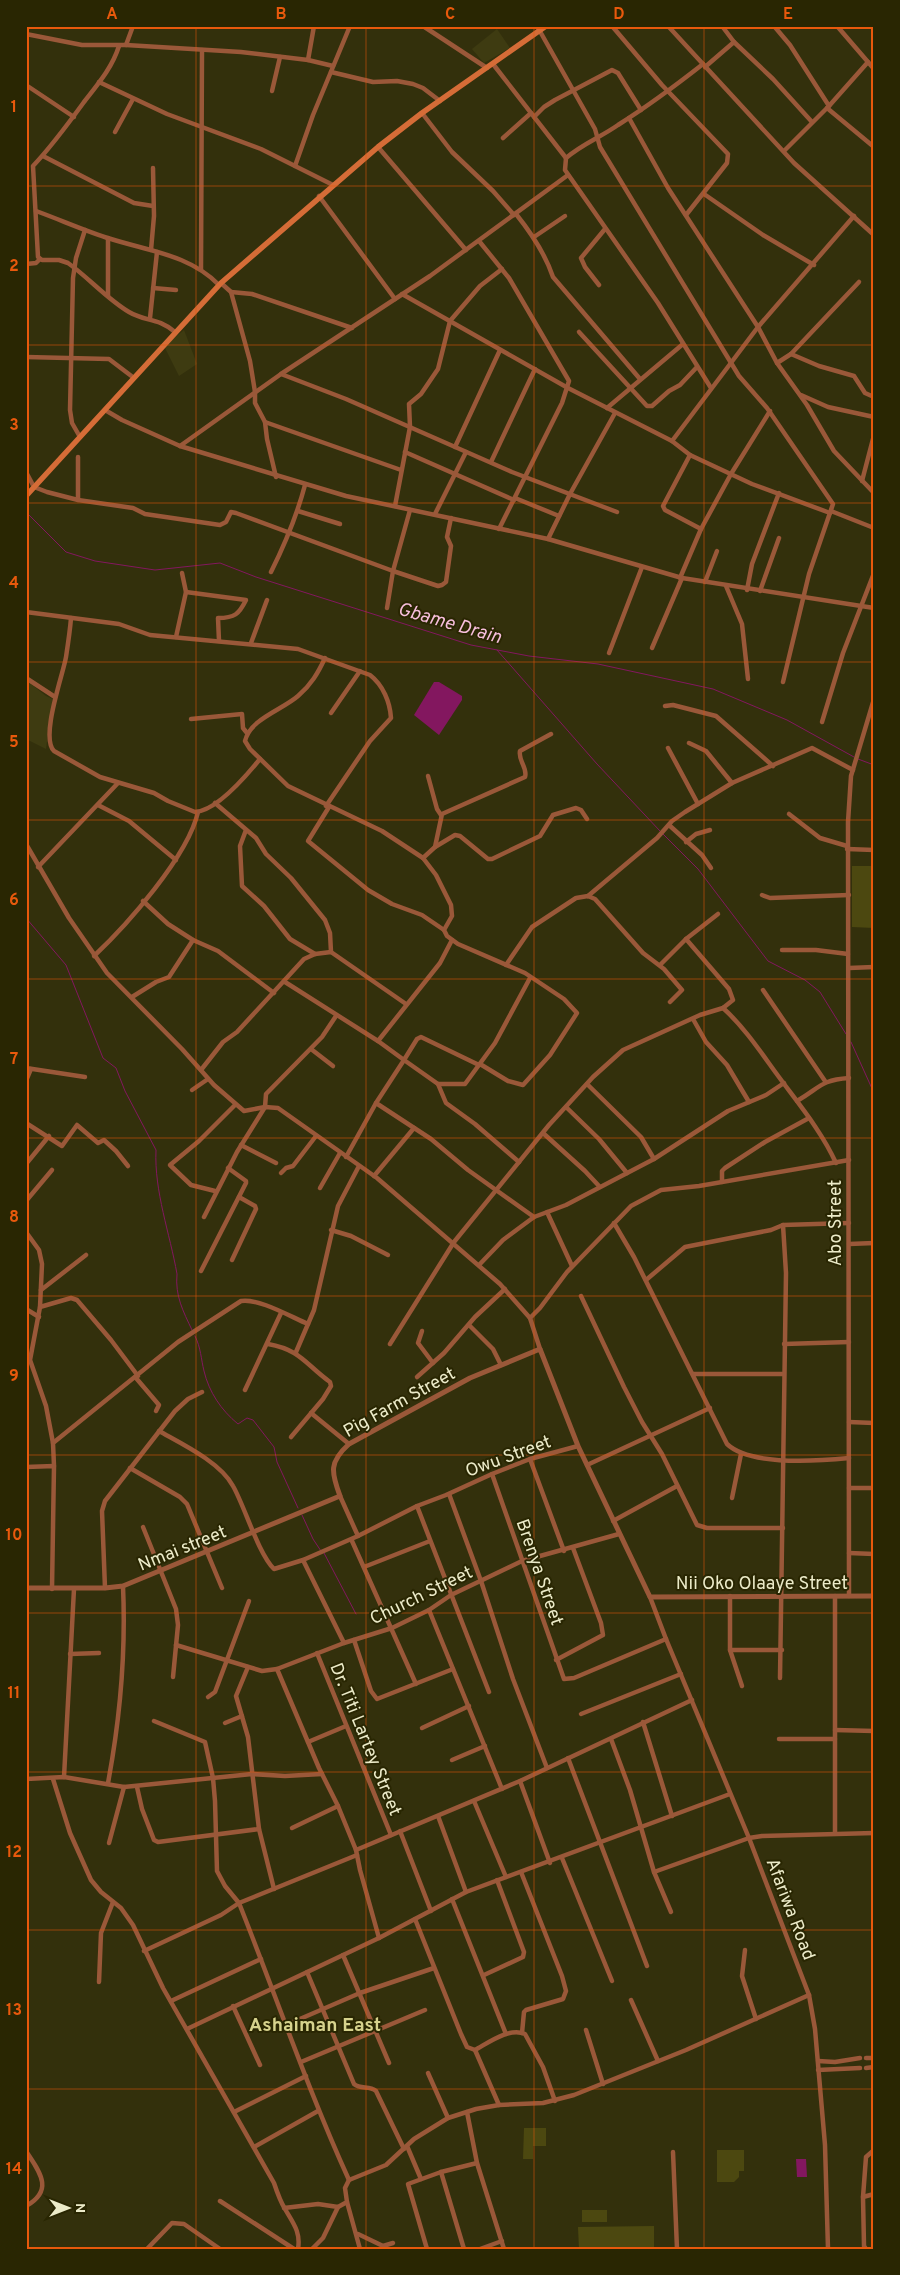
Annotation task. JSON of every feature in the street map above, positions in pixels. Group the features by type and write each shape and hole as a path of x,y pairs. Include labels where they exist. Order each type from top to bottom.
{"main road":[{"path":"27,495 220,284 319,196 378,147 422,113 494,64 538,29 546,26"}],"street":[{"path":"126,45 134,26"},
{"path":"308,60 314,26"},
{"path":"295,166 350,26"},
{"path":"423,26 486,68"},
{"path":"612,26 668,91 728,154 727,163 686,215"},
{"path":"668,26 784,152 874,235"},
{"path":"722,26 734,42 773,79 812,122"},
{"path":"774,26 790,45 828,107 874,147"},
{"path":"837,26 874,69"},
{"path":"538,29 598,136 600,147 633,204 744,383 770,411 833,504 803,598 783,682"},
{"path":"26,34 63,43 241,52 308,60 373,82 397,81 413,84 423,88 440,101"},
{"path":"566,158 641,110 734,42"},
{"path":"26,166 33,166 43,156 74,116 112,66 119,46"},
{"path":"201,269 202,50"},
{"path":"272,90 280,57"},
{"path":"784,152 868,62"},
{"path":"494,64 566,158 565,170 568,175 658,303 711,388"},
{"path":"503,138 544,107 608,72 615,71 641,110"},
{"path":"99,82 132,99 261,149 333,185"},
{"path":"26,85 74,116"},
{"path":"115,132 132,99"},
{"path":"422,113 452,152 493,191 534,237 547,260 553,277 640,379"},
{"path":"629,118 668,188 758,327 789,383 799,394 834,451 874,493"},
{"path":"378,147 466,250"},
{"path":"43,156 134,204 154,206"},
{"path":"33,166 40,259"},
{"path":"151,250 154,206 152,168"},
{"path":"180,446 281,374 479,241 568,175"},
{"path":"704,194 763,235 814,265"},
{"path":"319,196 395,298"},
{"path":"36,210 108,238 151,250 201,269 232,292 252,294 352,328"},
{"path":"534,237 565,216"},
{"path":"672,441 758,327 814,265 854,216"},
{"path":"598,285 581,258 605,229"},
{"path":"80,437 72,423 70,410 71,359 74,267 86,230"},
{"path":"108,238 108,296"},
{"path":"479,241 509,278 567,377 568,388 526,477 499,528"},
{"path":"150,318 157,252"},
{"path":"26,264 36,263 40,259 59,260 74,267 131,314 161,322 175,332"},
{"path":"395,506 410,427 410,404 421,394 438,369 450,321 480,286 502,269"},
{"path":"778,363 791,354 859,282"},
{"path":"153,288 176,290"},
{"path":"232,292 246,343 256,392 255,403 265,422 276,477"},
{"path":"402,294 568,388 672,441 690,456 778,493 874,528"},
{"path":"579,332 629,389 650,407 669,391 680,385 697,367"},
{"path":"607,408 682,344"},
{"path":"456,447 500,350"},
{"path":"791,354 819,366 854,376 866,393 874,397"},
{"path":"26,357 108,359 134,378"},
{"path":"491,462 535,370"},
{"path":"281,374 346,399 526,477 618,512"},
{"path":"799,394 828,407 874,418"},
{"path":"105,410 122,420 180,446 305,485 548,540 681,578 747,590 874,608"},
{"path":"652,648 701,529 731,474 770,411"},
{"path":"548,540 570,494 615,413"},
{"path":"265,422 401,470"},
{"path":"862,481 874,435"},
{"path":"405,452 514,499 559,516"},
{"path":"435,514 466,452"},
{"path":"690,456 663,506 666,510 701,529"},
{"path":"78,457 78,500"},
{"path":"26,472 34,487 78,500 133,508 145,514 220,525 226,522 229,514 233,512 289,531 393,571 442,585 446,582 451,546 447,537 451,518"},
{"path":"271,572 282,553 298,511 305,485"},
{"path":"747,590 753,559 778,493"},
{"path":"387,608 393,571 410,510"},
{"path":"298,511 340,524"},
{"path":"760,592 779,538"},
{"path":"705,582 717,551"},
{"path":"608,653 642,567"},
{"path":"822,722 843,653 874,573"},
{"path":"176,637 186,592 182,574"},
{"path":"726,586 742,624 748,679"},
{"path":"186,592 246,600 239,614 234,617 218,618 219,641"},
{"path":"251,644 267,600"},
{"path":"26,612 119,624 142,633 298,649 360,671 378,681 384,692 391,718 370,741 308,841 368,890 392,904 422,915 444,930 452,940 506,964 576,1009 577,1016 550,1055 523,1085 508,1082 480,1065 421,1037 417,1039 376,1103 346,1157"},
{"path":"71,618 66,658 55,697 49,738 50,748 73,763 118,783 154,793 188,811 198,812 215,803 246,776 260,759"},
{"path":"325,658 317,676 300,695 247,733 245,741 260,759 288,786 382,831 423,858 436,875 452,905 452,916 444,930"},
{"path":"331,713 360,671"},
{"path":"26,678 55,697"},
{"name":"Abo Street","path":"849,1596 849,1078 847,1027 849,895 847,848 850,784 874,699"},
{"path":"665,706 673,705 716,716 774,766"},
{"path":"191,718 242,714 243,728 247,733"},
{"path":"435,847 441,816 448,810 525,777 526,770 519,758 520,751 551,734"},
{"path":"688,743 706,752 732,783"},
{"path":"668,748 698,804"},
{"path":"506,964 532,927 576,898 588,896 668,827 698,804 732,783 815,748 853,770"},
{"path":"428,776 437,809 441,816"},
{"path":"38,867 118,783"},
{"path":"215,803 246,830 325,920 330,933 331,952"},
{"path":"98,805 129,821 176,860"},
{"path":"423,858 435,847 452,836 460,836 488,859 492,860 540,836 553,815 576,808 581,810 587,819"},
{"path":"94,956 109,942 162,880 176,860 196,822 198,812"},
{"path":"789,814 820,838 847,848 874,850"},
{"path":"668,827 702,855 711,868"},
{"path":"246,830 240,846 242,886 264,906 290,939 315,954"},
{"path":"686,842 696,834 710,830"},
{"path":"26,844 38,867 94,956 107,973 235,1105 244,1111 265,1107 278,1108 374,1176 454,1242 505,1289 530,1318 540,1349 578,1446 650,1597"},
{"path":"762,895 770,898 849,895"},
{"path":"588,896 594,899 643,953 660,965 682,990 670,1002"},
{"path":"143,901 168,924 193,940 218,951 274,993"},
{"path":"660,965 686,939 718,914"},
{"path":"390,1344 454,1242 543,1133 586,1084 623,1050 723,1008 733,1000 729,989 686,939"},
{"path":"132,997 156,982 169,977 193,940"},
{"path":"378,1041 440,963 452,940"},
{"path":"782,950 821,950 848,954"},
{"path":"201,1070 223,1042 237,1032 285,982 304,959 315,954 331,952 406,1004"},
{"path":"849,968 874,967"},
{"path":"438,1084 465,1084 495,1043 530,978"},
{"path":"285,982 378,1041 438,1084 446,1103 475,1124 519,1162"},
{"path":"763,990 825,1082"},
{"path":"723,1008 748,1035 784,1083 809,1118 836,1162"},
{"path":"204,1217 215,1191 265,1107 266,1094 322,1037 336,1016"},
{"path":"693,1019 706,1042 727,1065 749,1102"},
{"path":"311,1049 332,1066"},
{"path":"26,1081 29,1068 85,1077"},
{"path":"797,1101 825,1082 849,1078"},
{"path":"192,1090 208,1079"},
{"path":"479,1265 503,1240 534,1217 566,1205 599,1186 654,1159 728,1111 784,1083"},
{"path":"586,1084 641,1137 654,1159"},
{"path":"376,1103 448,1152 468,1170 534,1217"},
{"path":"215,1191 191,1185 170,1165 199,1141 235,1105"},
{"path":"566,1107 599,1139 627,1173"},
{"path":"722,1182 722,1171 725,1168 809,1118"},
{"path":"26,1123 62,1146 77,1125 98,1143 104,1140 128,1166"},
{"path":"374,1176 414,1128"},
{"path":"543,1133 599,1186"},
{"path":"26,1164 49,1136"},
{"path":"281,1173 286,1168 293,1166 316,1136"},
{"path":"241,1145 276,1164"},
{"path":"320,1188 340,1153"},
{"path":"530,1318 572,1266 631,1206 661,1190 722,1182 849,1160"},
{"path":"296,1352 308,1324 320,1285 323,1265 338,1206 359,1166"},
{"path":"200,1271 246,1181 228,1168"},
{"path":"26,1201 52,1170"},
{"path":"232,1260 256,1209 255,1206 239,1196"},
{"path":"547,1212 572,1266"},
{"path":"614,1223 646,1280 727,1444 741,1454 753,1458 784,1460 849,1458"},
{"path":"646,1280 685,1247 771,1230 783,1225 849,1223"},
{"path":"780,1678 782,1650 786,1272 783,1225"},
{"path":"331,1230 356,1238 388,1255"},
{"path":"26,1232 39,1250 42,1264 39,1317 28,1360 46,1406 54,1443 52,1588"},
{"path":"849,1244 874,1243"},
{"path":"41,1290 86,1255"},
{"path":"417,1377 505,1289"},
{"path":"581,1296 628,1396 652,1436 697,1525 701,1527 782,1528"},
{"path":"40,1306 71,1298 77,1300 111,1340 159,1405 156,1411"},
{"path":"54,1443 178,1342 241,1301 248,1300 258,1303 308,1324"},
{"path":"26,1309 39,1317"},
{"path":"245,1390 281,1313"},
{"path":"469,1325 493,1349 502,1365"},
{"path":"422,1331 418,1343 433,1363"},
{"path":"784,1344 849,1342"},
{"path":"268,1344 296,1352 330,1382 330,1390 292,1437"},
{"name":"Pig Farm Street","path":"358,1536 334,1481 333,1470 335,1460 349,1444 434,1396 540,1349"},
{"path":"693,1374 784,1374"},
{"path":"105,1588 102,1511 105,1501 159,1431 182,1405 202,1392"},
{"path":"587,1465 710,1408"},
{"path":"311,1413 349,1444"},
{"path":"849,1422 874,1423"},
{"path":"159,1431 198,1453 216,1467 232,1484 254,1533 274,1569 303,1560 352,1540 417,1506 449,1494 481,1581 513,1679 547,1768"},
{"name":"Owu Street","path":"449,1494 530,1459 578,1446"},
{"path":"732,1498 741,1454"},
{"path":"530,1459 564,1551"},
{"path":"26,1467 54,1466"},
{"path":"130,1468 180,1497 187,1504 222,1588"},
{"name":"Brenya Street","path":"492,1474 564,1679 574,1678 666,1639"},
{"path":"613,1521 677,1486"},
{"path":"849,1488 874,1488"},
{"name":"Nmai street","path":"26,1588 74,1589 123,1586 340,1496"},
{"path":"417,1506 489,1692"},
{"path":"143,1527 176,1609 178,1625 173,1677"},
{"name":"Church Street","path":"176,1645 262,1671 278,1669 344,1643 392,1628 522,1561 564,1551 619,1534"},
{"path":"352,1540 416,1684"},
{"path":"364,1568 430,1541"},
{"path":"556,1660 603,1635 601,1623 572,1548"},
{"path":"849,1553 874,1554"},
{"path":"303,1560 344,1643"},
{"path":"108,1783 117,1737 122,1671 123,1586"},
{"path":"64,1777 74,1589"},
{"path":"730,1596 730,1650 742,1686"},
{"path":"835,1596 836,1833"},
{"name":"Nii Oko Olaaye Street","path":"650,1597 874,1596"},
{"name":"Afariwa Road","path":"650,1597 749,1838 809,1995 816,2029 826,2146 828,2249"},
{"path":"208,1697 215,1692 249,1601"},
{"path":"429,1610 502,1789"},
{"path":"354,1640 374,1697 382,1698 453,1669"},
{"path":"730,1650 782,1650"},
{"path":"70,1654 99,1653"},
{"name":"Dr. Titi Lartey Street","path":"317,1653 391,1835"},
{"path":"248,1667 236,1693 248,1737 259,1829 274,1889"},
{"path":"278,1669 357,1852 379,1938"},
{"path":"581,1714 681,1674"},
{"path":"144,1951 221,1915 239,1903 357,1852 400,1831 520,1781 692,1700"},
{"path":"422,1728 469,1706"},
{"path":"225,1723 242,1716"},
{"path":"154,1721 205,1742 213,1778 217,1835 217,1871 225,1886 239,1903 301,2062 318,2111 349,2180"},
{"path":"643,1722 672,1816"},
{"path":"308,1742 346,1726"},
{"path":"836,1730 874,1730"},
{"path":"611,1739 654,1872 671,1912"},
{"path":"779,1739 836,1739"},
{"path":"452,1760 485,1746"},
{"path":"568,1758 647,1966"},
{"path":"26,1779 64,1777 124,1787 137,1787 252,1774 285,1776 322,1774"},
{"path":"53,1779 67,1825 91,1880 101,1892 122,1908 133,1925 144,1951 171,2002 274,2183 284,2208 297,2231 298,2249"},
{"path":"520,1781 550,1863"},
{"path":"108,1843 124,1787"},
{"path":"137,1787 142,1809 154,1840 162,1843 259,1829"},
{"path":"187,2029 379,1938 466,1892 550,1863 599,1842 730,1794"},
{"path":"474,1801 506,1877"},
{"path":"292,1828 338,1806"},
{"path":"438,1816 466,1892"},
{"path":"400,1831 431,1911"},
{"path":"654,1872 749,1838 836,1833 874,1833"},
{"path":"562,1858 612,1982"},
{"path":"521,1872 562,1976 566,1991 563,1999 524,2012 522,2033"},
{"path":"484,1975 523,1957 524,1952 497,1880"},
{"path":"452,1899 506,2034"},
{"path":"99,1982 101,1934 114,1902"},
{"path":"415,1919 460,2034 467,2046 475,2050 499,2105"},
{"path":"745,1950 742,1976 756,2019"},
{"path":"343,1955 389,2063"},
{"path":"171,2002 194,1989 261,1959"},
{"path":"286,2025 360,1993 434,1968"},
{"path":"307,1972 354,2084 360,2087 373,2088 376,2091 420,2179"},
{"path":"360,2249 358,2234 347,2202 345,2188 349,2180 386,2165 423,2133 448,2118 499,2105 556,2101 658,2061 809,1995"},
{"path":"630,2000 658,2061"},
{"path":"233,2006 260,2065"},
{"path":"301,2062 425,2010"},
{"path":"586,2030 603,2084"},
{"path":"475,2050 506,2034 522,2033 529,2040 539,2060 556,2101"},
{"path":"818,2061 835,2062 874,2058"},
{"path":"852,2059 852,2068"},
{"path":"818,2070 874,2067"},
{"path":"428,2073 448,2118"},
{"path":"234,2112 306,2076"},
{"path":"254,2147 318,2111"},
{"path":"467,2112 477,2163 504,2249"},
{"path":"866,2249 864,2246 863,2198 866,2157 874,2150"},
{"path":"26,2151 42,2178 43,2185 37,2198 26,2206"},
{"path":"673,2152 677,2249"},
{"path":"427,2249 407,2187 410,2182 477,2163"},
{"path":"441,2172 464,2249"},
{"path":"863,2198 874,2194"},
{"path":"220,2201 294,2249"},
{"path":"312,2249 323,2238 338,2207 347,2202"},
{"path":"284,2208 318,2204 338,2207"},
{"path":"147,2249 172,2222 184,2224 220,2249"},
{"path":"358,2234 383,2246 392,2243"},
{"path":"480,2249 502,2241"}],"shaded area":[{"path":"497,29 510,48 484,63 472,49"},
{"path":"184,330 197,364 179,376 164,346"},
{"path":"26,680 46,696 53,699 46,749 26,739"},
{"path":"434,682 439,682 462,696 462,700 439,735 414,715"},
{"path":"852,866 874,866 874,928 852,927"},
{"path":"524,2128 546,2128 546,2146 533,2146 533,2159 523,2159"},
{"path":"717,2150 744,2150 744,2171 739,2171 739,2177 734,2182 717,2182"},
{"path":"796,2159 806,2159 807,2177 797,2177"},
{"path":"582,2210 607,2210 607,2222 582,2222"},
{"path":"654,2226 654,2249 579,2249 578,2227"}],"waterway":[{"name":"Gbame Drain","path":"26,512 66,552 95,561 155,570 220,563 256,577 471,645 529,656 598,664 713,689 787,720 854,757"},
{"path":"497,650 597,764 660,831"},
{"name":"Gbame Drain","path":"858,759 874,765"},
{"path":"663,834 698,869 768,961 805,980 820,992 846,1034"},
{"path":"26,918 66,965 103,1058 116,1068 125,1091 156,1150 157,1181 177,1274 178,1296 192,1330"},
{"path":"851,1042 874,1093"},
{"path":"195,1336 200,1349 206,1379 217,1400 226,1413 238,1424 247,1418 253,1420 274,1447 277,1462 298,1508"},
{"path":"302,1515 321,1551"},
{"path":"324,1553 356,1614"}],"district":[{"name":"Ashaiman East","path":"315,2024"}]}
